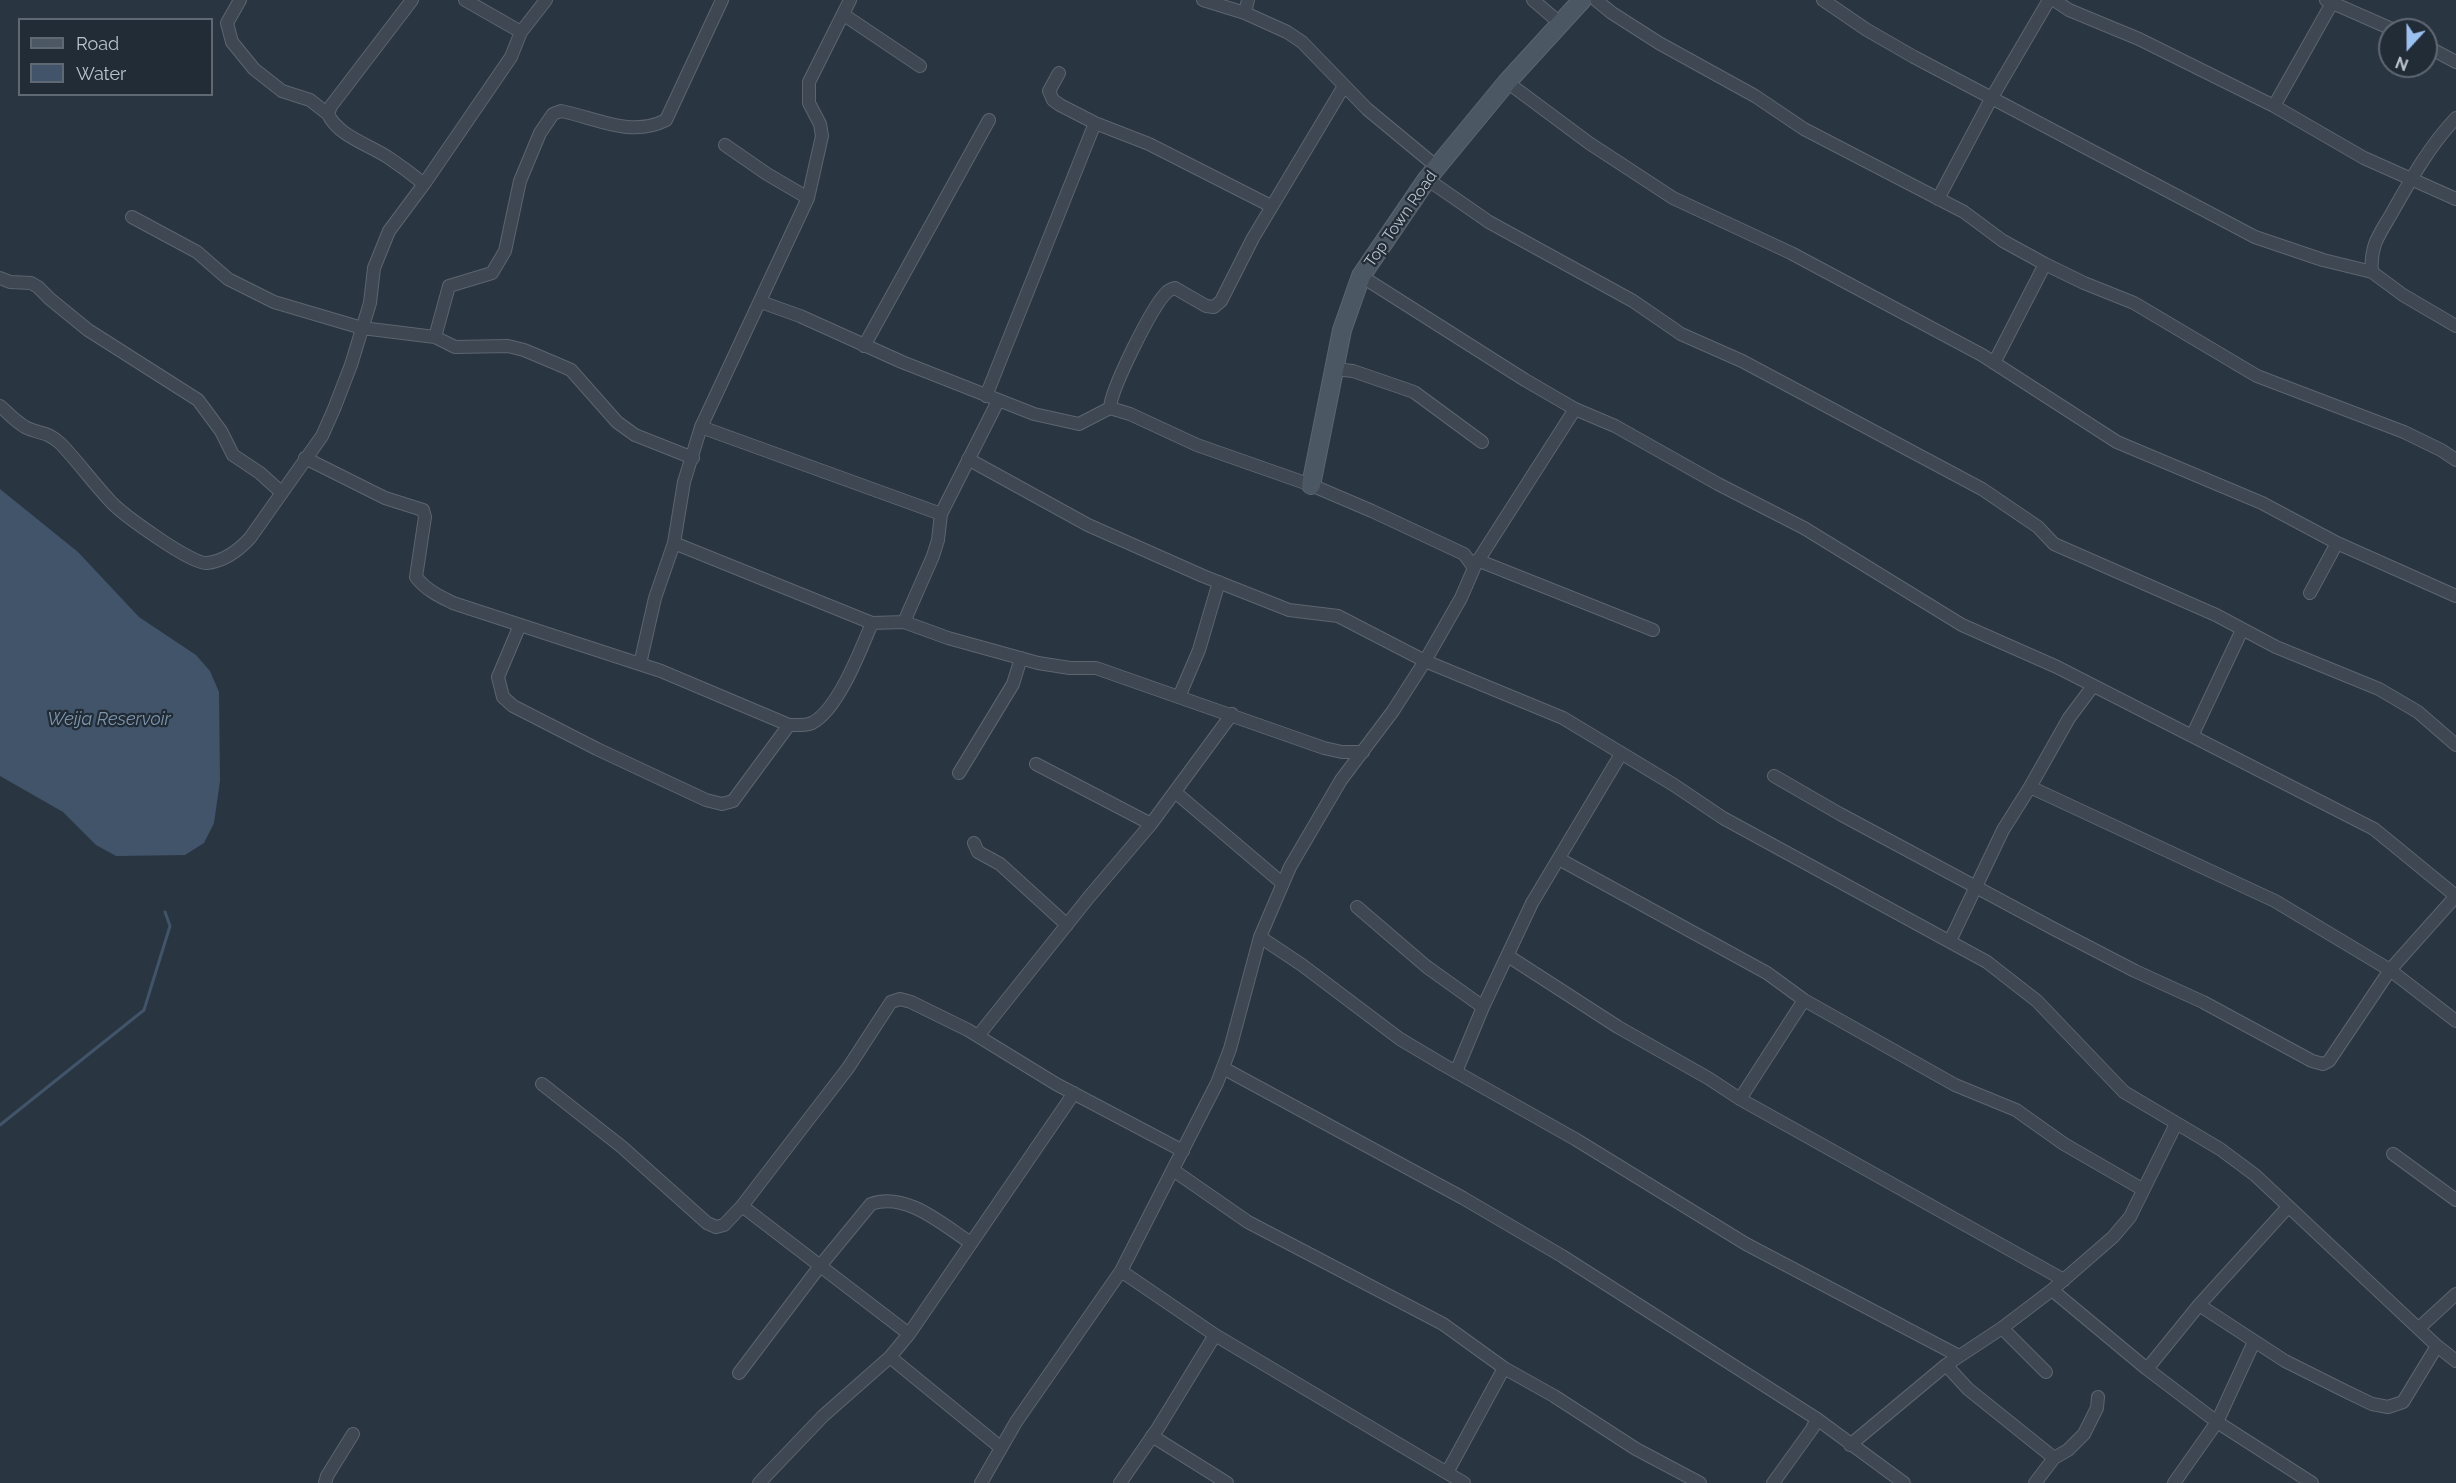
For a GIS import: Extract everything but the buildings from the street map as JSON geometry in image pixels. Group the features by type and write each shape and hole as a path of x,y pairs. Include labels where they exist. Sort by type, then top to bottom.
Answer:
{"street":[{"path":"240,0 227,23 232,42 254,69 282,91 310,100 328,114 332,122 348,135 389,158 424,184"},
{"path":"328,114 331,106 412,0"},
{"path":"465,0 521,32"},
{"path":"0,406 26,428 48,434 88,472 122,513 197,562 207,563 225,557 242,547 322,436 351,365 370,303 374,268 389,231 511,57 521,32 546,0"},
{"path":"435,337 449,286 492,273 505,251 520,181 540,133 553,114 561,111 625,128 645,129 666,120 722,0"},
{"path":"640,664 655,597 674,543 684,482 701,427 808,198 822,136 820,124 808,103 809,82 850,0"},
{"path":"1203,0 1245,13 1287,32 1302,42 1344,86 1400,138 1432,173 1489,222 1633,301 1681,334 1742,362 1982,489 2038,527 2054,544 2216,615 2276,648 2339,671 2404,702 2456,745"},
{"path":"1245,13 1248,0"},
{"path":"1533,0 1561,24"},
{"name":"Top Town Road","path":"1311,485 1342,330 1361,276 1432,173 1507,82 1582,0"},
{"path":"1596,0 1659,43 1755,96 1804,129 1964,212 2003,241 2045,264 2134,303 2257,376 2404,432 2456,460"},
{"path":"1822,0 1893,45 1969,84 1991,99 2255,237 2323,260 2372,272 2403,295 2456,326"},
{"path":"1938,199 1991,99 2051,0 2069,10 2139,39 2274,106 2364,158 2456,199"},
{"path":"2274,106 2329,2 2378,23"},
{"path":"844,15 920,66"},
{"path":"2438,52 2456,62"},
{"path":"1059,73 1049,91 1060,105 1095,123 1149,144 1271,206"},
{"path":"1507,82 1573,131 1673,198 1791,253 1994,363 2117,442 2262,503 2337,543 2456,596"},
{"path":"1110,408 1110,399 1116,385 1157,305 1167,292 1175,288 1206,306 1214,307 1225,294 1271,206 1344,86"},
{"path":"2372,272 2371,260 2376,242 2410,180 2445,129 2456,118"},
{"path":"864,346 989,120"},
{"path":"986,396 1095,123"},
{"path":"725,145 767,174 808,198"},
{"path":"132,217 197,252 228,279 274,302 362,328 435,337 455,347 508,346 524,350 571,370 617,422 635,435 693,458"},
{"path":"1994,363 2045,264"},
{"path":"1361,276 1493,361 1575,409 1615,426 1718,484 1804,528 1962,625 2035,656 2374,829 2456,896 2390,970 2329,1061 2324,1064 2203,1002 2135,971 1840,814 1774,776"},
{"path":"0,278 38,287 88,330 198,400 221,431 233,455 260,473 282,493"},
{"path":"761,302 800,316 864,346 998,401 1042,417 1079,424 1110,408 1130,414 1197,445 1311,485 1440,542 1464,554 1476,564 1653,630"},
{"path":"1334,369 1353,371 1414,392 1482,442"},
{"path":"904,622 933,556 938,540 941,514 998,401"},
{"path":"981,1483 999,1448 1121,1271 1183,1151 1223,1068 1260,937 1282,883 1341,780 1393,711 1425,661 1461,598 1476,564 1575,409"},
{"path":"701,427 941,514"},
{"path":"305,458 385,498 423,510 424,527 416,577 423,585 453,603 640,664 689,682 789,725 811,724 837,699 872,623"},
{"path":"968,459 1088,525 1289,610 1338,616 1425,661 1563,718 1766,843 1988,962 2016,983 2075,1038 2114,1083 2176,1124 2220,1149 2255,1175 2437,1346 2456,1361"},
{"path":"674,543 872,623 904,622 948,638 1021,658 1070,668 1096,668 1324,748 1342,752 1363,752"},
{"path":"2310,593 2337,543"},
{"path":"1179,697 1199,650 1219,582"},
{"path":"520,624 498,677 503,697 513,706 597,749 706,800 722,804 733,801 789,725"},
{"path":"2192,736 2242,630"},
{"path":"959,773 1013,684 1021,658"},
{"path":"1950,941 2003,830 2030,788 2069,718 2093,686"},
{"path":"978,1036 1151,824 1232,714"},
{"path":"1456,1072 1482,1007 1532,903 1621,754"},
{"path":"1036,764 1151,824"},
{"path":"2030,788 2275,901 2390,970 2456,1021"},
{"path":"1174,792 1282,883"},
{"path":"974,843 978,852 1000,864 1067,925"},
{"path":"1559,859 1767,973 1803,1000 1955,1085 2016,1110 2064,1144 2142,1189"},
{"path":"1357,907 1427,967 1482,1007"},
{"path":"1260,937 1302,965 1400,1039 1575,1139 1746,1244 1959,1356"},
{"path":"1508,956 1618,1027 1708,1078 1740,1099 2064,1280"},
{"path":"542,1084 622,1147 707,1223 716,1227 723,1224 742,1206 848,1068 891,1002 900,999 911,1002 978,1036 1074,1093 1183,1151"},
{"path":"1740,1099 1803,1000"},
{"path":"1223,1068 1463,1198 1562,1256 1817,1419 1904,1483"},
{"path":"759,1483 824,1416 890,1357 909,1334 1074,1093"},
{"path":"1850,1445 1946,1365 2002,1328 2052,1290 2113,1238 2130,1217 2176,1124"},
{"path":"2393,1154 2456,1200"},
{"path":"1173,1170 1248,1222 1443,1324 1504,1368 1554,1396 1636,1449 1700,1483"},
{"path":"739,1373 820,1266 872,1204 883,1200 898,1201 928,1216 971,1243"},
{"path":"742,1206 909,1334"},
{"path":"2147,1368 2199,1305 2288,1207"},
{"path":"1121,1271 1215,1335 1448,1471 1464,1483"},
{"path":"2052,1290 2217,1422 2312,1483"},
{"path":"2419,1328 2456,1294"},
{"path":"2199,1305 2292,1365 2372,1404 2388,1407 2403,1402 2437,1346"},
{"path":"2002,1328 2046,1372"},
{"path":"1120,1483 1215,1335"},
{"path":"2174,1483 2217,1422 2254,1342"},
{"path":"890,1357 999,1448"},
{"path":"1946,1365 1968,1389 2054,1458"},
{"path":"1448,1471 1504,1368"},
{"path":"2036,1483 2054,1458 2068,1450 2084,1434 2097,1408 2098,1397"},
{"path":"1773,1483 1817,1419"},
{"path":"325,1483 353,1434"},
{"path":"1152,1436 1227,1483"}],"water":[{"name":"Weija Reservoir","path":"0,489 78,552 139,617 196,655 210,671 219,692 220,781 214,823 204,843 185,855 116,856 96,845 63,812 0,776"}],"waterway":[{"path":"0,1125 144,1010 170,926 165,912"}]}
